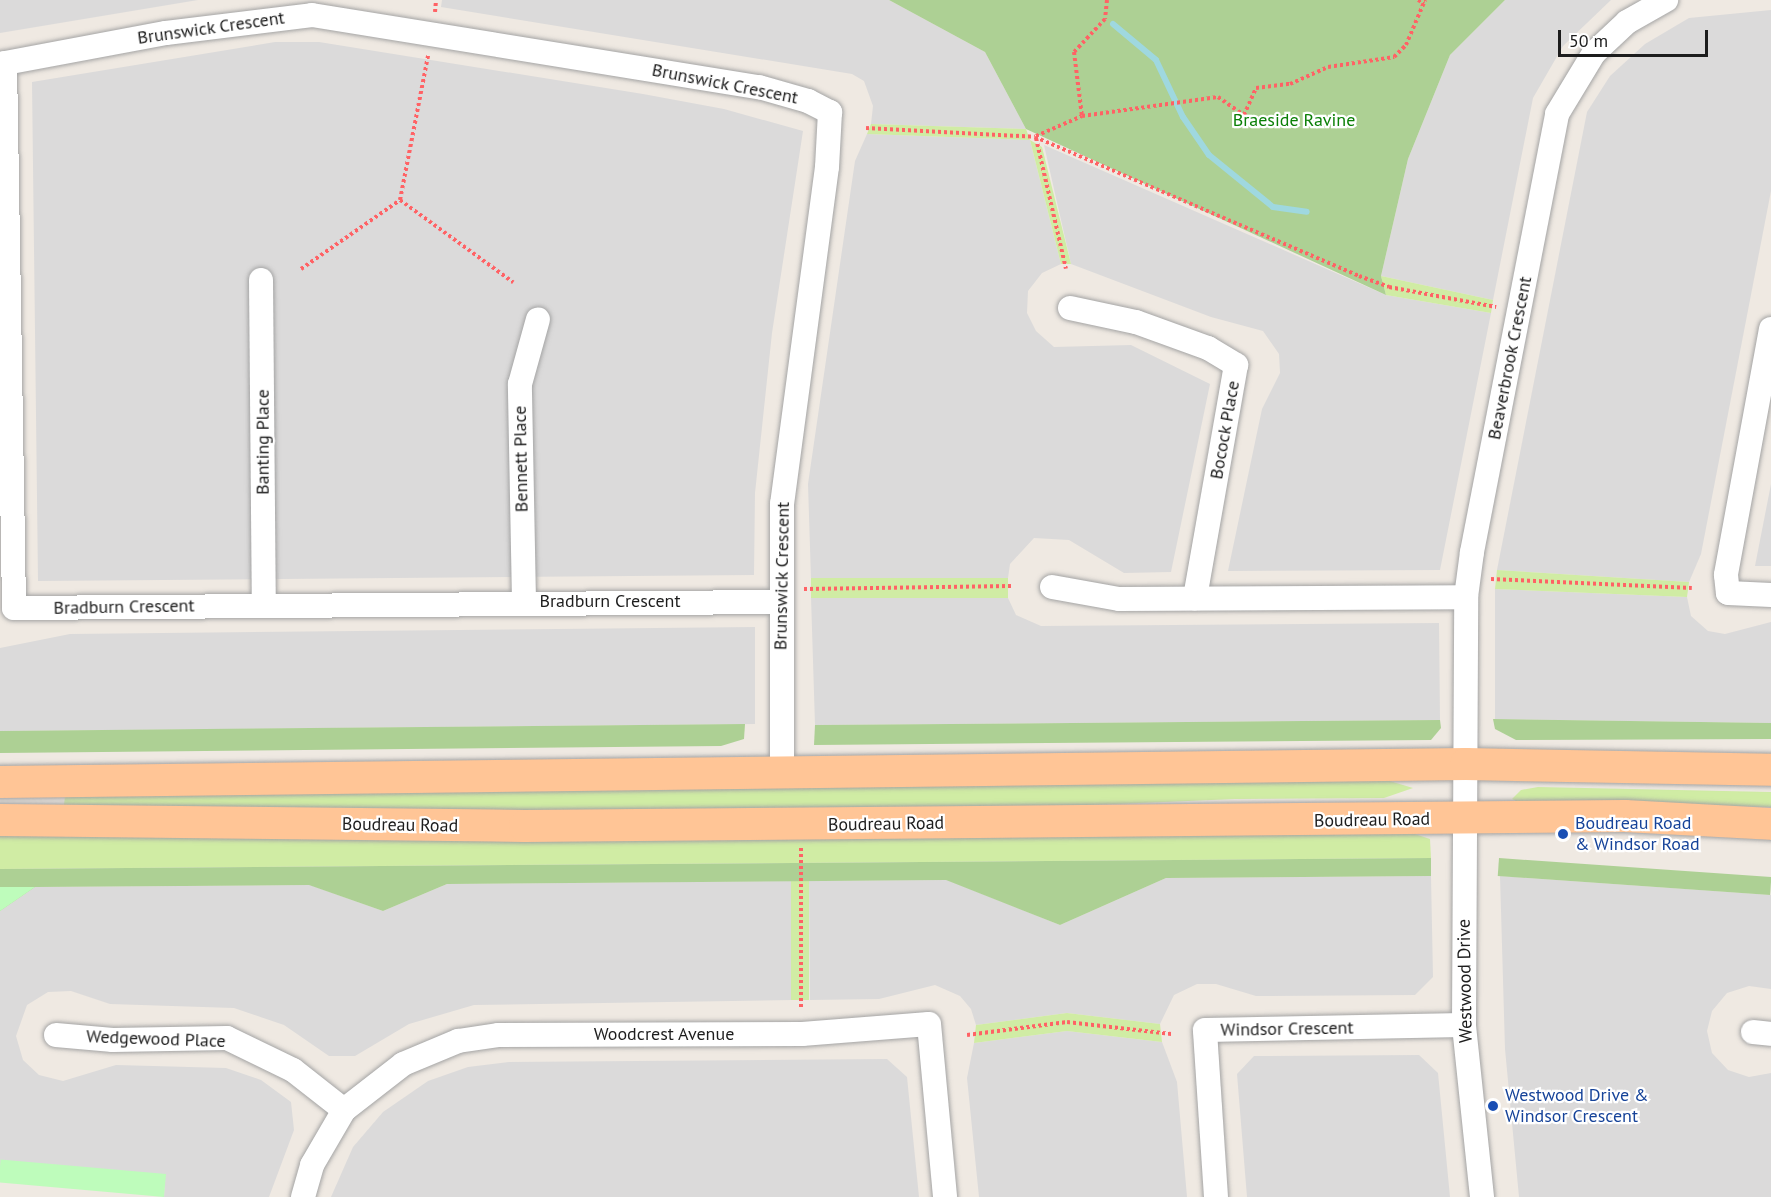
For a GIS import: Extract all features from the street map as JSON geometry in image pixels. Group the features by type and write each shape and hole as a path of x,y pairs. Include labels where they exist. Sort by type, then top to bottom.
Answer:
{"main road":[{"path":"0,782 1466,764 1771,770"},
{"name":"Boudreau Road","path":"0,819 549,826 1625,816 1771,824"}],"street":[{"name":"Beaverbrook Crescent","path":"1466,764 1466,597 1550,136 1557,114 1594,53 1628,22 1666,0"},
{"name":"Brunswick Crescent","path":"3,64 166,33 312,15 759,87 808,101 830,112 827,166 782,504 780,602 782,772"},
{"name":"Bradburn Crescent","path":"3,64 14,608 264,603 780,602"},
{"name":"Banting Place","path":"261,280 264,603"},
{"name":"Bocock Place","path":"1070,308 1136,322 1208,348 1236,365 1231,409 1195,598"},
{"name":"Bennett Place","path":"524,601 520,384 538,319"},
{"path":"1771,329 1726,575 1728,593 1771,595"},
{"path":"1052,587 1119,599 1466,597"},
{"name":"Westwood Drive","path":"1466,764 1464,1025 1482,1197"},
{"name":"Woodcrest Avenue","path":"303,1197 312,1165 344,1110 403,1064 426,1052 498,1035 802,1034 928,1024 945,1197"},
{"name":"Windsor Crescent","path":"1216,1197 1204,1030 1464,1025"},
{"name":"Wedgewood Place","path":"56,1035 113,1040 227,1038 293,1070 344,1110"}],"path":[{"path":"435,12 436,0"},
{"path":"1082,116 1074,52 1104,18 1107,0"},
{"path":"1035,137 1082,116 1218,97 1244,115 1256,88 1290,84 1328,67 1394,57 1406,45 1424,2 1418,0"},
{"path":"301,269 400,200 428,56"},
{"path":"866,128 1035,137 1359,276 1389,287 1496,307"},
{"path":"1035,137 1066,268"},
{"path":"400,200 513,282"},
{"path":"1491,579 1692,588"},
{"path":"804,589 1011,586"},
{"path":"801,851 801,1010"},
{"path":"967,1035 1067,1022 1171,1034"}],"shaded area":[{"path":"0,0 198,0 0,33"},
{"path":"442,0 889,0 985,52 1026,129 871,124 873,106 864,81 852,74 441,7"},
{"path":"1505,0 1611,0 1563,46 1533,98 1493,300 1381,276 1408,159 1450,55"},
{"path":"1771,10 1771,191 1701,554 1689,582 1497,570 1587,112 1610,76 1645,44 1689,18"},
{"path":"275,42 319,42 643,94 724,109 803,131 772,333 755,493 754,575 38,581 32,82"},
{"path":"867,134 1030,140 1061,264 1042,273 1028,291 1027,313 1036,331 1054,347 1131,345 1210,384 1171,572 1124,573 1069,540 1034,538 1010,564 1008,578 811,579 808,484 855,161"},
{"path":"1044,145 1386,295 1491,313 1440,570 1228,571 1262,409 1280,373 1279,354 1263,331 1211,317 1071,264"},
{"path":"1771,484 1771,566 1755,566"},
{"path":"1495,589 1687,597 1691,616 1708,631 1725,634 1771,622 1771,723 1495,719"},
{"path":"811,597 1008,598 1016,615 1041,626 1439,623 1440,720 815,725"},
{"path":"755,627 755,724 0,731 0,648 70,634"},
{"path":"1431,876 1433,977 1415,995 1256,996 1216,984 1197,984 1174,995 1160,1024 1067,1013 976,1025 971,1009 960,996 935,985 879,999 810,1000 809,881 947,880 1060,925 1166,878"},
{"path":"1500,876 1771,895 1771,989 1749,986 1727,993 1712,1011 1707,1031 1712,1053 1728,1070 1749,1077 1771,1073 1771,1197 1519,1197 1505,1049"},
{"path":"791,881 792,1000 474,1005 409,1024 355,1056 329,1056 284,1025 234,1008 110,1004 71,991 48,992 27,1005 16,1036 23,1060 39,1075 63,1081 116,1065 226,1068 261,1080 291,1102 294,1130 269,1197 164,1197 165,1174 0,1175 0,911 35,887 310,885 383,911 447,884"},
{"path":"1067,1031 1162,1042 1177,1082 1187,1197 979,1197 967,1078 974,1043"},
{"path":"1419,1055 1438,1073 1450,1197 1247,1197 1237,1074 1254,1056"},
{"path":"887,1059 907,1077 919,1197 331,1197 353,1147 383,1112 428,1081 468,1067 509,1062"}],"green space":[{"name":"Braeside Ravine","path":"889,0 1505,0 1450,55 1408,159 1381,276 1386,295 1026,129 985,52"},
{"path":"871,124 1026,129 1030,140 867,134"},
{"path":"1030,140 1042,147 1071,264 1061,264"},
{"path":"1381,276 1493,300 1491,313 1386,295"},
{"path":"1497,570 1689,582 1687,597 1495,589"},
{"path":"811,578 1008,578 1008,598 811,598"},
{"path":"1493,719 1771,723 1771,739 1516,740 1495,729"},
{"path":"1440,720 1441,728 1431,740 814,745 815,725"},
{"path":"745,724 744,739 721,746 0,753 0,731"},
{"path":"1383,779 1413,788 1384,798 1235,799 978,810 282,812 64,805 65,796"},
{"path":"1538,787 1771,792 1771,807 1518,802 1512,799 1521,790"},
{"path":"0,828 1412,833 1430,839 1431,858 0,869"},
{"path":"1431,858 1431,876 1166,878 1060,925 946,880 447,884 383,911 309,885 35,887 0,911 0,869"},
{"path":"1499,858 1771,877 1770,895 1498,876"},
{"path":"791,881 809,881 809,1000 791,1000"},
{"path":"0,887 35,887 0,911"},
{"path":"1067,1013 1160,1024 1162,1042 1067,1031 974,1043 976,1025"},
{"path":"1,1160 166,1174 164,1197 0,1183"}],"waterway":[{"path":"1113,24 1156,60 1183,117 1209,155 1273,207 1307,212"}],"place":[{"name":"Boudreau Road & Windsor Road","path":"1563,834"},
{"name":"Westwood Drive & Windsor Crescent","path":"1493,1106"}]}
